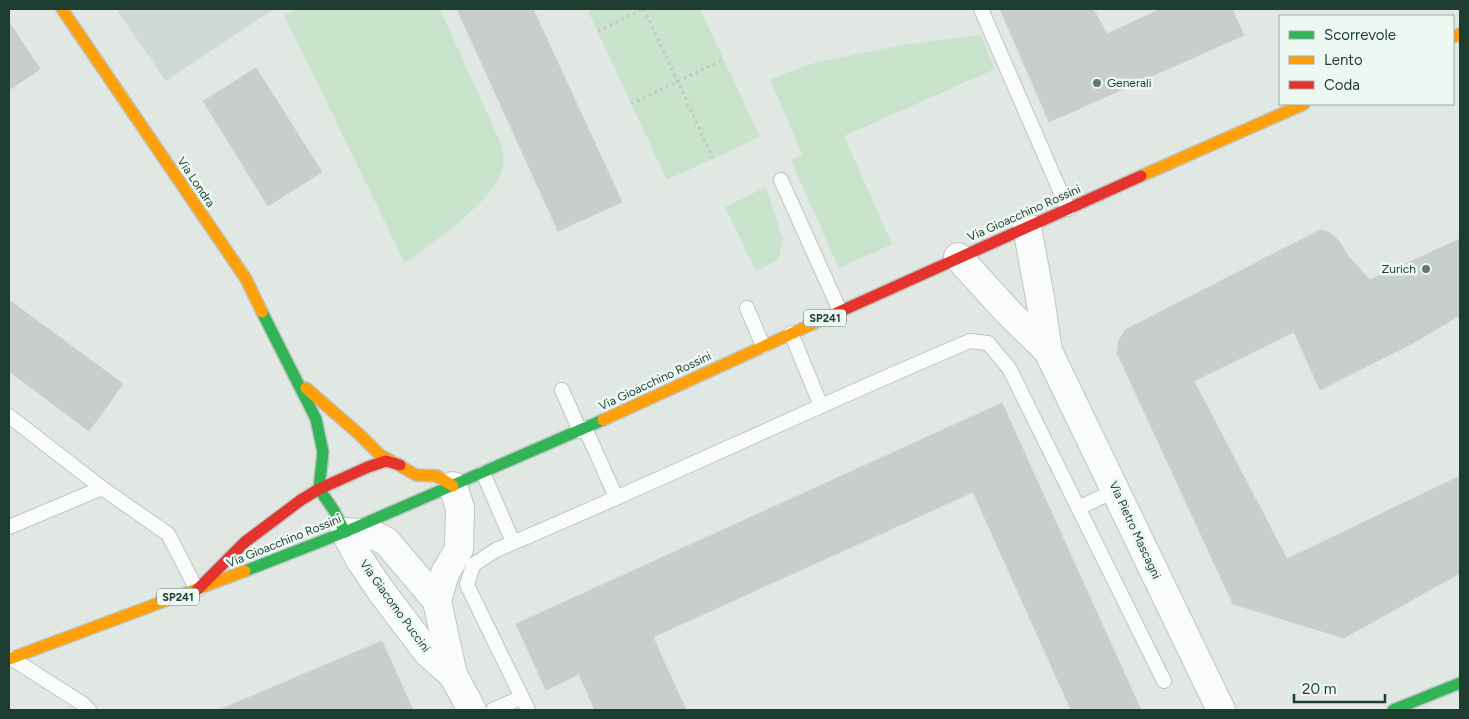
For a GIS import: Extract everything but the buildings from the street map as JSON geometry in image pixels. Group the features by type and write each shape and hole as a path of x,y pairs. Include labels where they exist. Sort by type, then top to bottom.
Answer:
{"main road":[{"name":"Via Londra","path":"62,9 246,279 316,419 323,452 319,489"},
{"name":"Via Gioacchino Rossini","path":"10,659 197,590 345,532 453,486 582,430 958,257 1302,105"},
{"name":"Via Londra","path":"295,378 379,454 416,475 437,476 453,486"},
{"path":"197,590 245,542 301,500 319,489 368,467 386,461 400,465"},
{"path":"319,489 333,509 345,532"},
{"path":"1393,710 1460,683"}],"street":[{"name":"Via Pietro Mascagni","path":"1027,227 1048,351 1221,710"},
{"name":"Via Pietro Mascagni","path":"958,257 1009,313 1048,351"},
{"path":"436,601 445,573 459,549 460,508 453,486"},
{"name":"Via Giacomo Puccini","path":"345,532 371,534 386,541 436,601 453,675 472,710"},
{"name":"Via Giacomo Puccini","path":"345,532 360,560 381,591 428,653 453,675"}],"lane":[{"path":"981,9 1068,209"},
{"path":"781,180 840,311"},
{"path":"747,308 764,346"},
{"path":"791,333 821,406"},
{"path":"528,710 466,585 473,565 496,550 513,542 970,341 988,343 1009,368 1164,681"},
{"path":"562,390 616,497"},
{"path":"9,416 102,488 168,534 197,590"},
{"path":"482,473 513,542"},
{"path":"9,527 102,488"},
{"path":"1078,508 1116,490"},
{"path":"10,659 83,704 89,710"},
{"path":"493,710 522,697"}],"path":[{"path":"598,31 644,9 713,158"},
{"path":"631,104 724,59"}],"shaded area":[{"path":"116,9 274,9 166,81"}],"green space":[{"path":"300,9 440,9 502,146 503,163 501,173 495,185 473,210 405,263 284,15"},
{"path":"587,9 700,9 760,137 667,180"},
{"path":"981,35 995,69 844,136 892,244 839,268 791,160 802,154 770,79 814,63 902,45"},
{"path":"766,187 783,240 778,260 756,271 725,207"}],"traffic: fast":[{"path":"262,312 316,419 323,452 319,489 333,509 345,532"},
{"path":"245,571 345,532 603,420"},
{"path":"1393,710 1460,683"}],"traffic: slow":[{"path":"62,9 246,279 262,312"},
{"path":"1454,37 1460,34"},
{"path":"1141,176 1302,105"},
{"path":"603,420 830,316"},
{"path":"306,388 379,454 416,475 437,476 453,486"},
{"path":"9,659 245,571"}],"traffic: jam":[{"path":"830,316 1141,176"},
{"path":"197,590 245,542 301,500 319,489 368,467 386,461 400,465"}],"place":[{"name":"Generali","path":"1097,83"},
{"name":"Zurich","path":"1426,269"}]}
